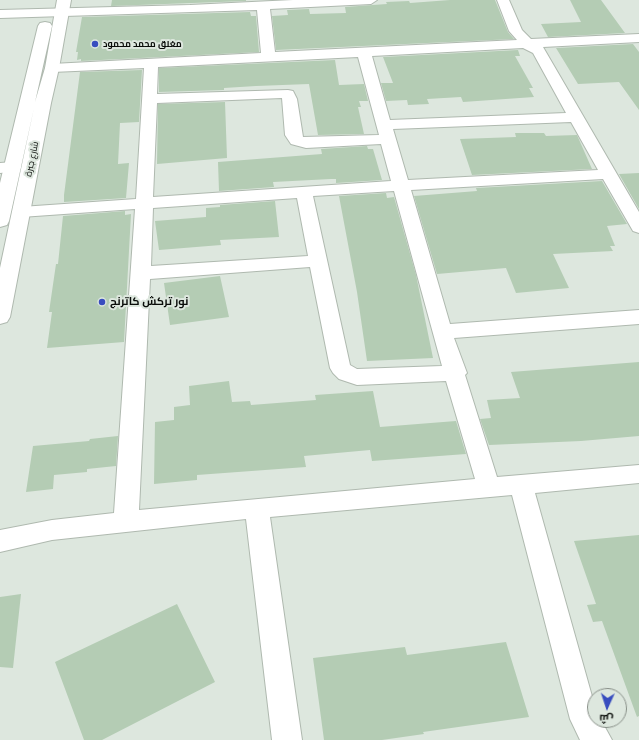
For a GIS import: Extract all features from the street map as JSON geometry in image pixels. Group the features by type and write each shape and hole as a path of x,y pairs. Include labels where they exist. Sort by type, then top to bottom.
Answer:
{"street":[{"path":"0,14 56,6 263,5 371,0"},
{"path":"503,0 516,31 528,44 538,50 637,221"},
{"path":"263,5 269,58"},
{"name":"شارع جبرة","path":"0,317 52,68 56,6"},
{"name":"شارع جبرة","path":"0,221 6,167 56,6"},
{"path":"52,68 639,38"},
{"path":"364,53 442,332 456,373 489,488"},
{"path":"126,522 141,273 151,63"},
{"path":"149,99 288,94 290,98 293,135 297,141 306,143 386,132 576,117"},
{"path":"21,212 402,185 609,174"},
{"path":"304,192 340,368 346,374 357,377 456,373"},
{"path":"141,273 318,261"},
{"path":"442,332 639,317"},
{"path":"0,541 52,530 257,508 521,486 639,474"},
{"path":"521,486 584,719 596,740"},
{"path":"257,508 287,740"}],"building":[{"path":"112,0 246,0 246,1 111,6"},
{"path":"450,0 495,0 508,32 514,39 276,50 272,16 288,15 287,10 309,9 310,14 346,13 345,7 387,4 386,2 409,1 410,3"},
{"path":"570,0 601,0 625,33 548,37 541,24 581,22"},
{"path":"250,12 251,16 256,16 259,52 77,60 78,52 76,52 82,17"},
{"path":"633,44 639,52 639,110 619,82 578,84 556,48"},
{"path":"518,50 520,56 515,56 533,88 529,88 534,97 463,102 461,97 427,99 429,104 408,105 407,100 386,101 381,83 393,83 383,57"},
{"path":"335,60 339,85 364,84 368,101 359,101 361,107 358,107 364,134 318,135 309,84 224,88 224,90 159,92 159,68"},
{"path":"142,70 139,122 120,123 118,164 129,163 126,198 64,202 80,72"},
{"path":"225,102 227,158 157,164 158,104"},
{"path":"515,133 544,133 546,136 577,135 592,169 472,175 460,139 516,137"},
{"path":"367,146 368,149 373,149 382,180 336,183 336,179 273,182 274,187 219,191 218,162 322,154 321,149"},
{"path":"639,173 639,209 619,174"},
{"path":"602,181 627,224 607,226 615,246 610,246 613,251 553,254 569,288 516,293 506,268 437,274 414,196 477,191 476,188"},
{"path":"386,193 387,198 394,197 416,275 433,358 367,361 357,292 339,196"},
{"path":"275,201 279,237 220,240 221,245 159,250 155,221 206,217 206,208 220,207 220,205"},
{"path":"125,211 125,215 131,214 124,342 47,348 52,312 49,312 56,264 58,264 63,216"},
{"path":"220,276 229,317 170,325 164,283"},
{"path":"639,362 639,436 581,441 489,445 480,419 491,418 487,400 520,398 511,372"},
{"path":"229,381 232,402 250,401 251,405 316,400 315,395 373,391 380,427 456,421 466,454 372,461 370,450 304,456 306,467 197,475 197,480 154,484 155,422 174,420 174,407 190,405 189,386"},
{"path":"118,436 116,466 87,469 87,472 54,475 53,489 26,492 33,446 89,441 90,439"},
{"path":"639,535 639,716 637,717 602,621 593,622 587,605 596,604 574,541"},
{"path":"21,594 13,668 0,667 0,597"},
{"path":"177,604 215,682 102,740 84,740 55,662"},
{"path":"506,642 529,717 423,732 424,734 382,740 324,740 313,658 405,647 407,655"}],"place":[{"name":"مغلق محمد محمود","path":"95,44"},
{"name":"نور تركش كاترنج","path":"102,302"}]}
